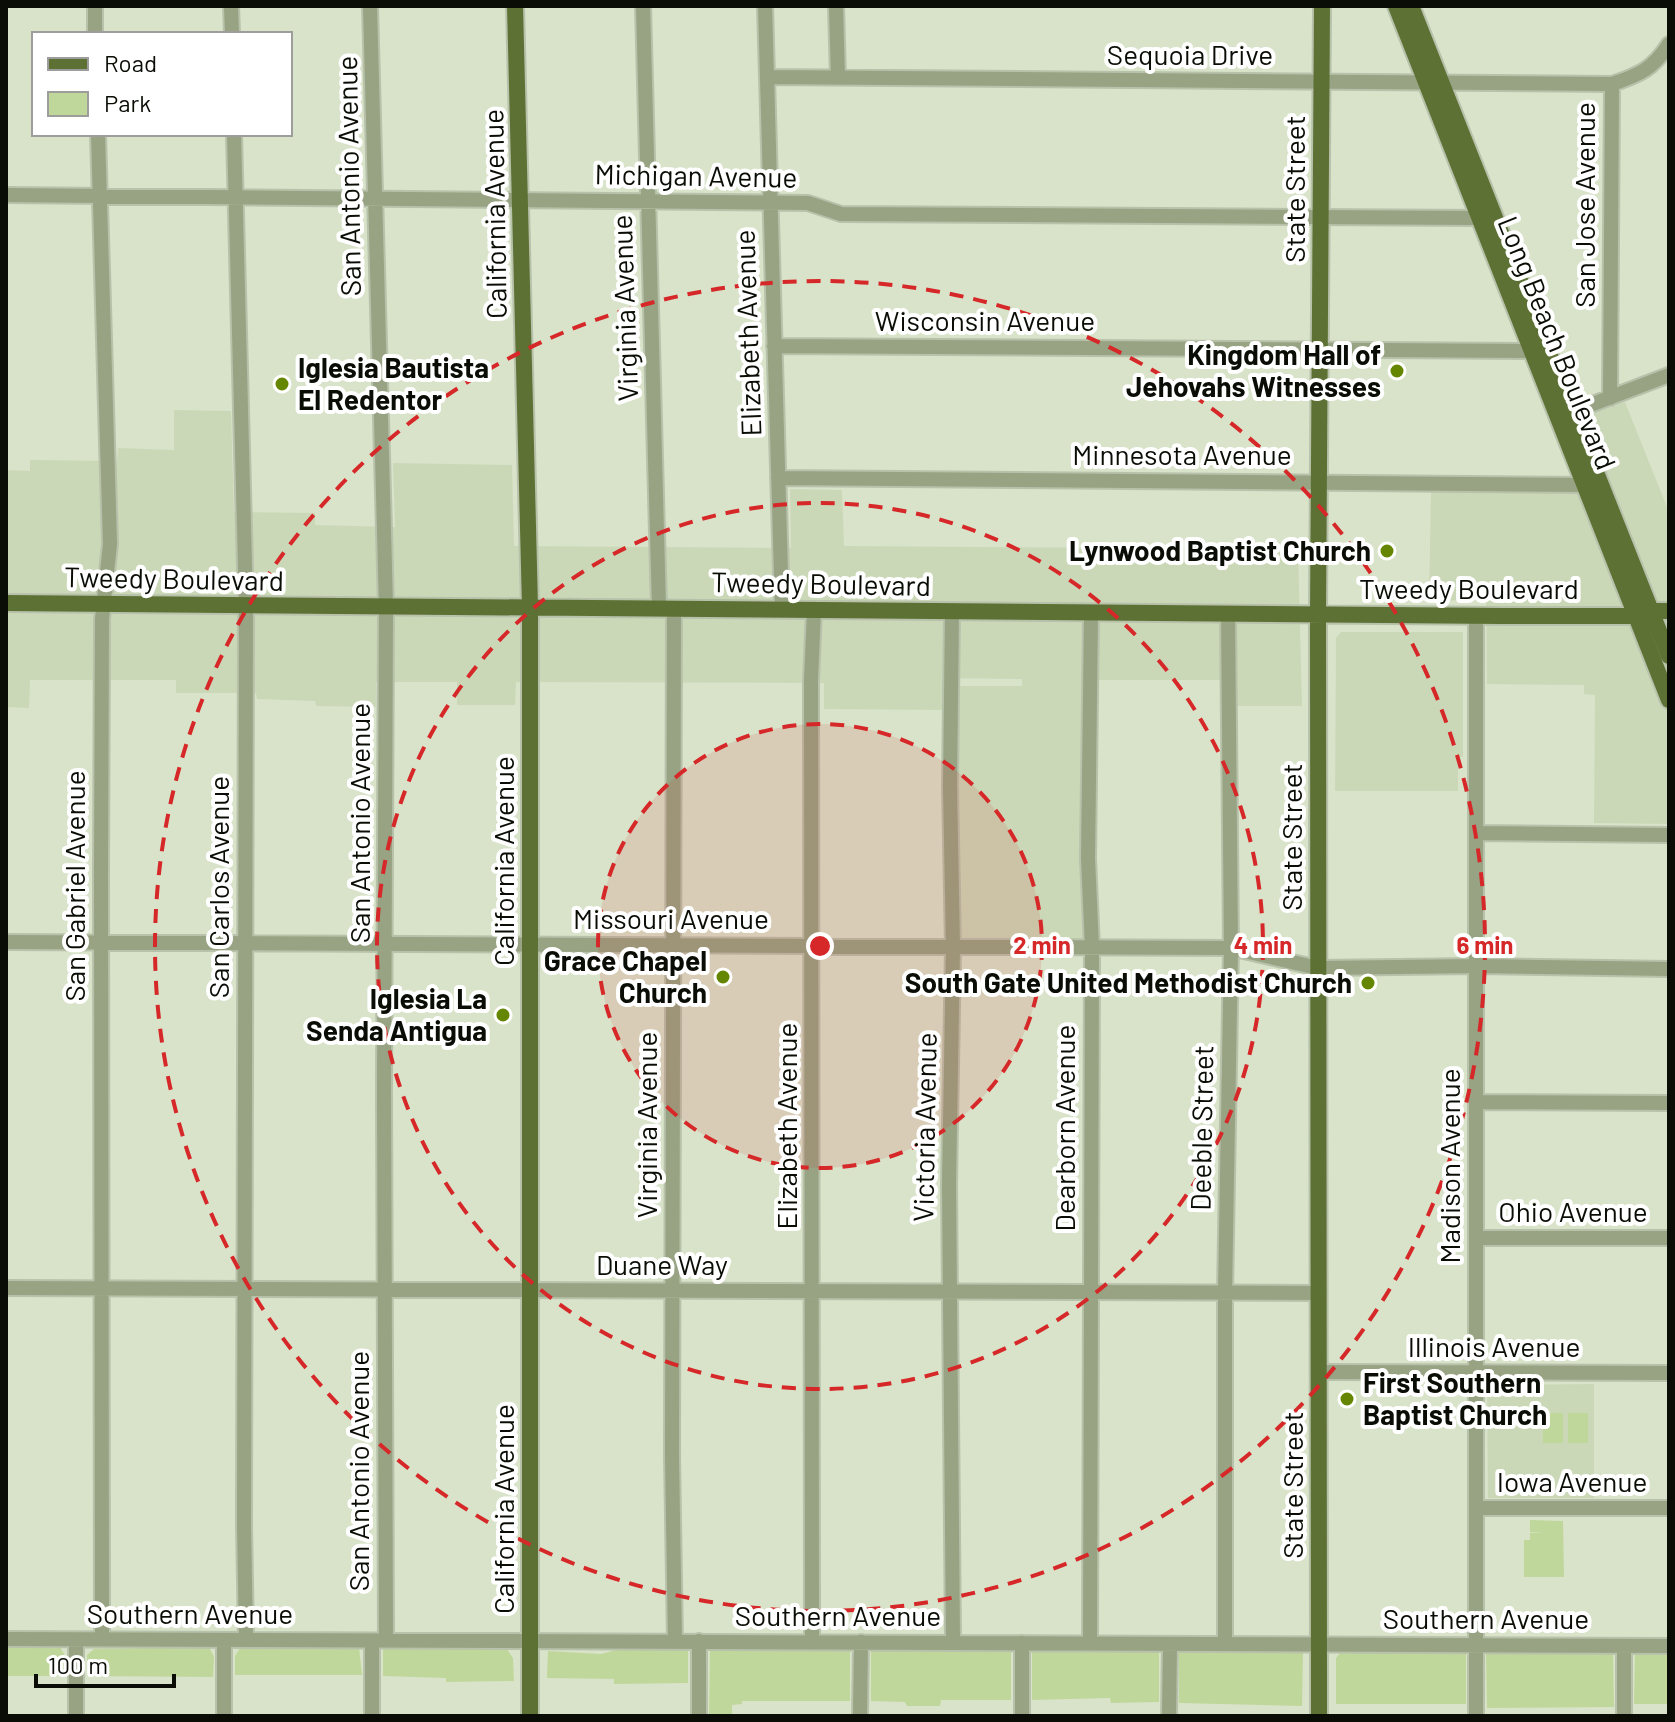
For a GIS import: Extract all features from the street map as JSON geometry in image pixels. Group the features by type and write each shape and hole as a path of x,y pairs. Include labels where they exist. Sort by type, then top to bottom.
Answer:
{"main road":[{"name":"California Avenue","path":"515,6 530,607 530,1716"},
{"name":"State Street","path":"1319,1716 1318,615 1322,6"},
{"name":"Long Beach Boulevard","path":"1396,6 1467,141 1669,656"},
{"name":"Long Beach Boulevard","path":"1411,6 1479,218 1586,485 1653,619 1669,700"},
{"path":"1532,351 1541,355 1555,387 1564,391"},
{"name":"Tweedy Boulevard","path":"6,603 1653,619 1669,611"}],"street":[{"path":"95,6 95,32"},
{"path":"231,6 232,32"},
{"name":"San Antonio Avenue","path":"370,6 386,606 384,1290 379,1641 372,1716"},
{"name":"Virginia Avenue","path":"643,6 648,201 667,608 673,945 675,1641"},
{"name":"Elizabeth Avenue","path":"765,6 782,610"},
{"path":"836,6 838,78"},
{"name":"San Jose Avenue","path":"1610,398 1612,84 1643,73 1669,44"},
{"name":"Sequoia Drive","path":"767,77 1612,84"},
{"name":"San Gabriel Avenue","path":"98,136 109,516 102,633 100,942 102,1639"},
{"name":"San Carlos Avenue","path":"234,136 246,606 246,1640"},
{"name":"Michigan Avenue","path":"6,195 771,202 808,203 841,214 1479,218"},
{"name":"Wisconsin Avenue","path":"774,346 1532,351"},
{"path":"1572,412 1669,375"},
{"name":"Minnesota Avenue","path":"778,478 1586,485"},
{"name":"Elizabeth Avenue","path":"812,1642 811,680 814,611"},
{"name":"Victoria Avenue","path":"952,611 950,1292 953,1642"},
{"name":"Dearborn Avenue","path":"1090,1643 1092,947 1088,859 1091,613"},
{"name":"Deeble Street","path":"1225,1644 1225,1293 1231,948 1228,613"},
{"name":"Madison Avenue","path":"1476,615 1476,1716"},
{"path":"1476,833 1669,835"},
{"name":"Missouri Avenue","path":"6,942 1231,948 1318,968 1476,966 1669,969"},
{"path":"1476,1102 1669,1103"},
{"name":"Ohio Avenue","path":"1476,1238 1669,1238"},
{"name":"Duane Way","path":"6,1288 1318,1293"},
{"name":"Illinois Avenue","path":"1319,1372 1669,1373"},
{"name":"Iowa Avenue","path":"1476,1508 1669,1508"},
{"name":"Southern Avenue","path":"6,1639 1669,1646"},
{"path":"76,1640 76,1716"},
{"path":"224,1640 224,1716"},
{"path":"699,1641 699,1716"},
{"path":"860,1716 861,1642"},
{"path":"1022,1643 1022,1716"},
{"path":"1169,1716 1170,1644"},
{"path":"1624,1646 1624,1716"}],"shaded area":[{"path":"1625,402 1669,512 1669,824 1594,823 1595,695 1584,694 1584,685 1487,684 1486,601 1429,600 1431,489 1610,491 1580,418"},
{"path":"174,410 231,411 234,512 315,513 315,525 395,527 393,463 512,465 514,546 791,548 790,489 842,490 844,546 1298,549 1302,706 1235,706 1234,680 1084,680 1086,940 958,940 959,686 1022,686 1022,679 943,678 942,710 824,709 824,683 516,682 515,705 457,705 457,682 376,682 376,707 316,706 315,701 257,699 256,693 176,693 176,680 30,680 29,708 6,707 6,470 30,471 30,460 117,461 118,448 174,450"},
{"path":"1341,632 1463,632 1463,757 1458,757 1458,791 1335,791 1336,638"},
{"path":"1594,1384 1594,1498 1488,1498 1487,1385"}],"green space":[{"path":"1543,1413 1563,1413 1563,1443 1543,1443"},
{"path":"1568,1413 1588,1413 1588,1443 1568,1443"},
{"path":"1530,1520 1563,1521 1564,1577 1524,1577 1524,1540 1530,1540 1530,1533 1543,1533 1530,1532"},
{"path":"6,1646 60,1647 66,1657 66,1676 6,1676"},
{"path":"209,1647 214,1657 213,1677 87,1676 87,1655 94,1649"},
{"path":"359,1647 362,1675 235,1675 235,1656 240,1648"},
{"path":"383,1648 507,1649 513,1658 514,1681 446,1682 446,1678 383,1676"},
{"path":"616,1650 688,1650 688,1683 614,1684 614,1679 547,1678 548,1651 601,1654"},
{"path":"710,1650 850,1650 850,1701 742,1701 742,1704 732,1705 732,1716 709,1716"},
{"path":"871,1651 1011,1651 1011,1700 941,1700 940,1706 871,1701"},
{"path":"1032,1651 1159,1652 1159,1702 1111,1703 1110,1698 1032,1700"},
{"path":"1179,1652 1303,1653 1302,1706 1179,1703"},
{"path":"1340,1653 1466,1653 1466,1704 1336,1704 1336,1658"},
{"path":"1486,1654 1613,1654 1614,1707 1487,1708"},
{"path":"1635,1654 1669,1655 1669,1704 1634,1704"}],"place":[{"name":"Kingdom Hall of Jehovahs Witnesses","path":"1397,371"},
{"name":"Iglesia Bautista El Redentor","path":"282,384"},
{"name":"Lynwood Baptist Church","path":"1387,551"},
{"name":"Grace Chapel Church","path":"723,977"},
{"name":"South Gate United Methodist Church","path":"1368,983"},
{"name":"Iglesia La Senda Antigua","path":"503,1015"},
{"name":"First Southern Baptist Church","path":"1347,1399"}]}
